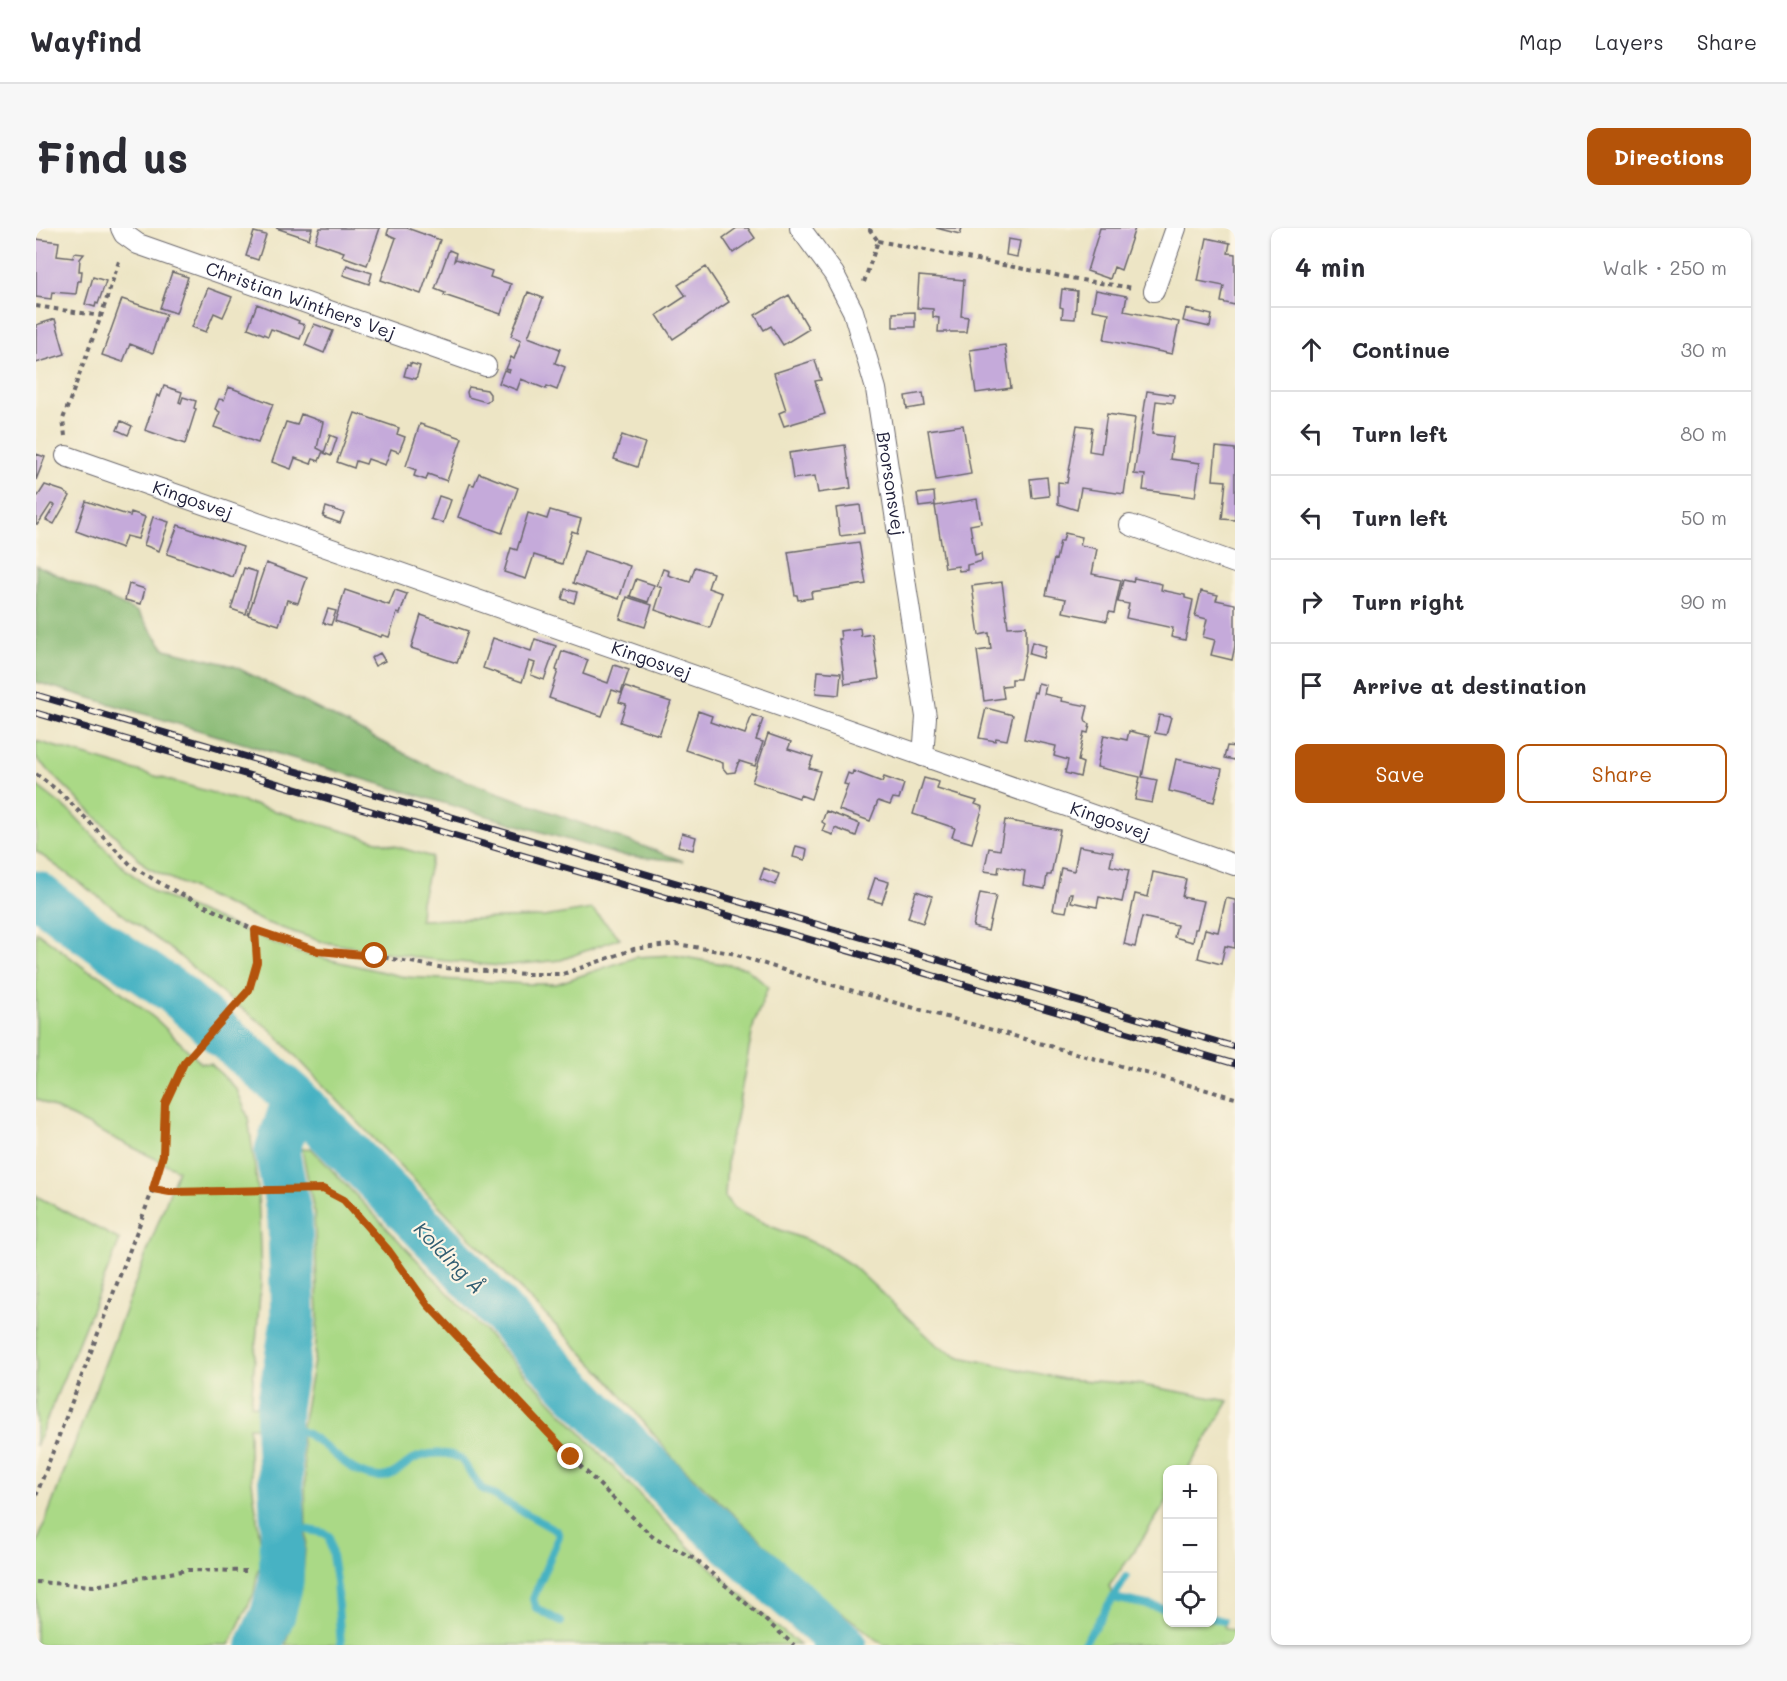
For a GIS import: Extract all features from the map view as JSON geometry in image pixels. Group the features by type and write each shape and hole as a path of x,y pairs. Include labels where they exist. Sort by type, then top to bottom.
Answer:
{"street":[{"name":"Christian Winthers Vej","path":"121,228 124,234 138,244 486,366"},
{"name":"Brorsonsvej","path":"800,228 834,274 853,311 877,401 926,717 922,756"},
{"path":"1154,291 1176,228"},
{"name":"Kingosvej","path":"66,456 1235,866"},
{"path":"1130,525 1235,563"}],"path":[{"path":"871,228 870,231 878,241 1087,281 1154,291"},
{"path":"853,311 878,241"},
{"path":"66,456 63,419 102,316 121,254"},
{"path":"36,306 102,316"},
{"path":"36,774 61,793 133,867 165,886 255,930 318,951 375,956 445,968 526,974 563,974 634,949 677,944 731,953 811,978 1235,1098"},
{"path":"36,1496 153,1189 163,1155 165,1104 184,1063 249,990 257,962 255,930"},
{"path":"153,1189 170,1192 323,1189 344,1200 389,1251 428,1305 571,1457 654,1538 695,1559 794,1645"},
{"path":"36,1582 94,1586 187,1570 247,1571"}],"green space":[{"path":"36,565 138,612 165,649 234,666 437,770 683,861 619,855 36,682"},
{"path":"36,741 432,857 421,902 420,920 544,917 592,909 620,938 561,960 500,966 427,959 323,942 264,922 148,868 36,758"},
{"path":"36,785 72,813 123,867 155,893 296,952 405,977 527,984 556,984 636,957 673,955 746,968 768,987 754,1023 735,1123 728,1145 725,1197 734,1209 822,1246 853,1266 937,1345 960,1357 1064,1379 1137,1384 1229,1401 1190,1465 1163,1465 1163,1507 1109,1586 1113,1598 1163,1608 1163,1627 1217,1627 1217,1620 1226,1623 1224,1627 1235,1631 1235,1645 884,1645 818,1594 674,1459 606,1377 270,1029 229,999 177,954 36,851"},
{"path":"36,931 87,970 101,976 158,1021 201,1063 211,1064 237,1090 248,1117 258,1190 261,1281 251,1405 259,1406 257,1427 249,1427 249,1460 260,1540 269,1542 267,1562 258,1570 254,1593 229,1645 36,1645 36,1546 178,1170 36,1099"},
{"path":"311,1148 689,1547 771,1622 800,1645 285,1645 302,1588 306,1538 305,1477 301,1431 315,1355 318,1316 314,1212 302,1149"},
{"path":"36,1196 120,1240 36,1446"}],"building":[{"path":"276,228 312,228 309,239"},
{"path":"320,228 380,228 367,265 342,256 344,252 315,242"},
{"path":"389,228 407,228 440,240 421,294 381,280 396,238 387,234"},
{"path":"737,228 748,228 755,238 733,253 723,238"},
{"path":"936,228 962,228 960,234"},
{"path":"1100,228 1135,228 1121,270 1114,267 1110,279 1087,271"},
{"path":"254,232 266,235 258,260 246,256"},
{"path":"1207,238 1230,243 1228,253 1235,254 1235,305 1221,302 1224,286 1198,281"},
{"path":"36,239 59,242 57,256 73,258 74,253 84,254 80,259 81,281 78,281 76,294 52,292 51,299 36,297"},
{"path":"1008,239 1020,241 1017,257 1006,255"},
{"path":"449,250 456,253 454,261 456,259 492,271 490,277 511,284 501,314 444,295 445,293 435,289"},
{"path":"347,265 372,273 369,284 343,275"},
{"path":"706,267 729,302 673,339 657,315 686,296 678,285"},
{"path":"172,272 188,277 176,313 160,308"},
{"path":"919,276 964,280 961,316 968,317 966,332 938,332 939,318 933,317 933,309 917,308"},
{"path":"93,277 106,281 95,307 85,304"},
{"path":"208,288 232,297 223,317 214,313 206,332 192,327"},
{"path":"1062,289 1077,291 1075,319 1062,318 1063,308 1060,307"},
{"path":"1096,290 1127,296 1124,311 1179,322 1172,354 1104,340 1109,313 1092,310"},
{"path":"528,292 543,298 528,337 560,349 555,363 565,367 557,390 547,386 546,389 521,379 517,390 499,383 504,370 509,372 510,370 506,369 511,357 514,359 521,340 511,336"},
{"path":"789,295 809,329 783,345 771,326 764,330 755,315"},
{"path":"122,299 166,314 153,353 130,344 123,362 102,355"},
{"path":"257,304 305,325 300,339 271,329 268,336 248,328"},
{"path":"1186,309 1212,315 1210,327 1183,321"},
{"path":"915,312 915,327 893,327 893,313"},
{"path":"55,319 65,354 36,363 36,325"},
{"path":"314,324 333,331 324,353 305,345"},
{"path":"1005,345 1011,388 976,393 970,350"},
{"path":"815,360 821,380 815,381 825,414 784,426 779,413 786,410 774,373"},
{"path":"410,363 420,366 416,379 404,376 407,365 410,366"},
{"path":"164,386 182,392 179,402 181,403 183,397 196,401 194,408 196,409 185,444 145,430 157,395 160,397"},
{"path":"229,387 273,404 258,443 214,427 220,412 215,409 219,399 224,400"},
{"path":"469,387 487,390 490,399 486,402 468,397"},
{"path":"1147,391 1174,395 1173,403 1156,401 1152,434 1173,437 1170,459 1200,463 1195,497 1143,490 1145,475 1134,474"},
{"path":"923,393 925,406 907,409 905,396"},
{"path":"355,413 399,428 397,434 405,437 399,452 391,449 385,465 368,459 366,464 356,461 354,468 337,462"},
{"path":"301,414 323,422 317,448 323,451 319,461 313,459 311,464 295,458 291,469 272,462 286,422 297,425"},
{"path":"1107,414 1135,418 1124,494 1081,488 1077,510 1058,504 1058,482 1067,483 1077,425 1092,427 1089,451 1101,453"},
{"path":"121,421 132,426 128,435 117,430"},
{"path":"420,424 462,438 447,481 428,474 426,480 414,476 416,470 406,466"},
{"path":"963,425 971,474 936,480 928,430"},
{"path":"330,435 337,438 331,456 324,453"},
{"path":"622,435 645,443 637,467 614,459"},
{"path":"845,445 851,488 818,493 815,476 793,479 789,453"},
{"path":"1216,447 1235,449 1235,520 1222,519 1226,481 1213,480"},
{"path":"36,454 45,457 36,480"},
{"path":"479,473 518,488 502,533 458,517 470,484 474,485"},
{"path":"1047,477 1049,496 1032,498 1030,479"},
{"path":"45,485 70,496 54,524 46,520 55,505 51,504 36,524 36,496"},
{"path":"934,492 935,505 919,507 917,494"},
{"path":"439,496 451,500 443,523 431,519"},
{"path":"977,499 981,523 970,525 975,555 981,553 982,561 967,565 967,570 959,571 958,566 945,568 935,506"},
{"path":"86,501 130,516 131,512 145,517 138,539 126,536 122,548 76,531"},
{"path":"860,505 864,533 840,536 836,508"},
{"path":"326,507 344,513 340,523 323,517"},
{"path":"550,510 581,519 577,533 572,531 562,564 534,555 526,579 504,572 511,548 517,550 528,513 547,519"},
{"path":"153,517 169,522 159,551 144,545"},
{"path":"178,525 243,547 233,577 167,554"},
{"path":"1065,533 1082,537 1080,545 1097,549 1092,574 1121,580 1114,613 1109,612 1107,621 1063,612 1066,599 1046,595 1054,559 1056,560 1060,541 1063,541"},
{"path":"859,542 866,584 811,592 812,598 798,600 795,595 788,552"},
{"path":"584,551 630,566 619,599 573,583"},
{"path":"266,563 307,578 298,603 287,600 279,625 248,615"},
{"path":"695,567 713,573 708,588 722,593 710,628 655,610 662,588 657,586 663,569 669,571 668,575 690,582"},
{"path":"244,568 257,572 246,614 231,609"},
{"path":"1134,578 1162,584 1161,590 1185,595 1185,598 1193,600 1185,640 1171,637 1173,628 1126,618 1129,604 1118,602 1123,580 1133,582"},
{"path":"636,579 654,585 648,602 630,596"},
{"path":"1002,582 1008,627 1026,626 1026,651 1020,679 1012,679 1012,685 1002,686 1004,698 984,701 977,651 991,649 989,633 979,635 972,586"},
{"path":"129,584 145,589 141,604 125,600"},
{"path":"565,589 577,592 574,603 562,599"},
{"path":"345,590 389,605 395,590 407,594 400,614 397,613 389,637 382,635 381,637 335,621"},
{"path":"1201,591 1218,595 1216,600 1235,604 1235,646 1232,660 1211,655 1215,640 1203,637 1207,619 1195,616"},
{"path":"627,597 652,605 645,627 620,619"},
{"path":"328,609 336,611 331,625 323,623"},
{"path":"421,615 468,631 457,663 411,648"},
{"path":"860,628 861,636 872,634 879,679 845,684 840,631"},
{"path":"493,638 531,651 535,639 556,646 544,680 531,675 535,663 529,661 522,682 483,668"},
{"path":"1032,642 1046,646 1043,658 1029,654"},
{"path":"562,651 588,660 583,674 608,683 614,665 629,670 621,693 612,690 602,716 549,698"},
{"path":"380,653 385,661 375,666 371,658"},
{"path":"818,671 841,673 839,695 816,693"},
{"path":"1038,683 1046,685 1044,694 1062,698 1061,701 1088,706 1085,718 1090,724 1088,733 1084,732 1078,761 1083,763 1080,777 1065,773 1068,760 1054,756 1056,746 1024,739"},
{"path":"625,687 671,702 659,735 620,722 626,704 619,702"},
{"path":"986,708 1013,715 1007,740 996,738 995,741 979,738"},
{"path":"698,711 712,716 710,722 745,734 752,715 763,719 756,740 763,742 755,766 739,761 735,772 727,773 723,768 723,763 685,750"},
{"path":"1159,715 1171,717 1166,735 1155,733"},
{"path":"1129,731 1150,736 1142,777 1157,780 1152,803 1135,800 1140,777 1097,767 1104,735 1127,740"},
{"path":"768,734 791,742 788,749 813,757 809,768 820,771 811,799 800,795 799,798 752,782"},
{"path":"1227,746 1235,747 1235,760 1224,758"},
{"path":"1176,759 1222,769 1214,802 1169,791"},
{"path":"853,771 882,782 884,777 904,784 899,799 893,798 890,805 878,801 870,821 839,810 848,785 844,784 848,773 852,775"},
{"path":"924,778 939,782 937,789 977,801 975,804 983,807 972,843 952,837 955,828 913,814"},
{"path":"826,811 860,824 856,836 835,828 833,835 822,831"},
{"path":"1005,820 1060,830 1051,875 1047,875 1045,889 1023,885 1025,871 999,866 998,873 984,871 989,848 1000,850"},
{"path":"682,833 696,837 693,850 678,846"},
{"path":"796,846 807,849 805,860 793,857"},
{"path":"1079,846 1113,852 1110,866 1129,870 1122,902 1099,897 1097,907 1071,902 1073,893 1070,893 1066,912 1053,910 1061,868 1074,871"},
{"path":"764,868 779,874 775,885 760,879"},
{"path":"1153,872 1186,879 1182,897 1204,901 1193,942 1174,937 1177,925 1142,917 1135,947 1124,944 1135,894 1148,897"},
{"path":"875,878 889,882 882,903 868,899"},
{"path":"916,891 932,896 923,923 908,918"},
{"path":"980,893 996,896 988,931 973,927"},
{"path":"1226,898 1235,900 1235,948 1225,946 1221,964 1198,958 1205,929 1218,932"}],"waterway":[{"name":"Kolding Å","path":"36,893 85,931 174,992 295,1098 446,1251 531,1345 687,1504 844,1645"},
{"path":"259,1645 273,1614 281,1582 283,1525 278,1435 279,1407 293,1321 290,1219 277,1151 295,1098"},
{"path":"278,1426 298,1430 311,1436 348,1465 368,1475 389,1476 412,1460 430,1454 444,1454 461,1459 481,1488 557,1531 559,1536 533,1599 536,1608 561,1622"},
{"path":"283,1525 329,1536 336,1581 341,1645"},
{"path":"1083,1645 1126,1577"},
{"path":"1113,1598 1163,1608"},
{"path":"1217,1619 1223,1621"}],"railway":[{"path":"36,695 1235,1047"},
{"path":"36,713 1235,1064"}],"route":[{"path":"375,956 318,951 255,930 257,962 249,990 184,1063 165,1104 163,1155 153,1189 170,1192 323,1189 344,1200 389,1251 428,1305 571,1457"}]}
